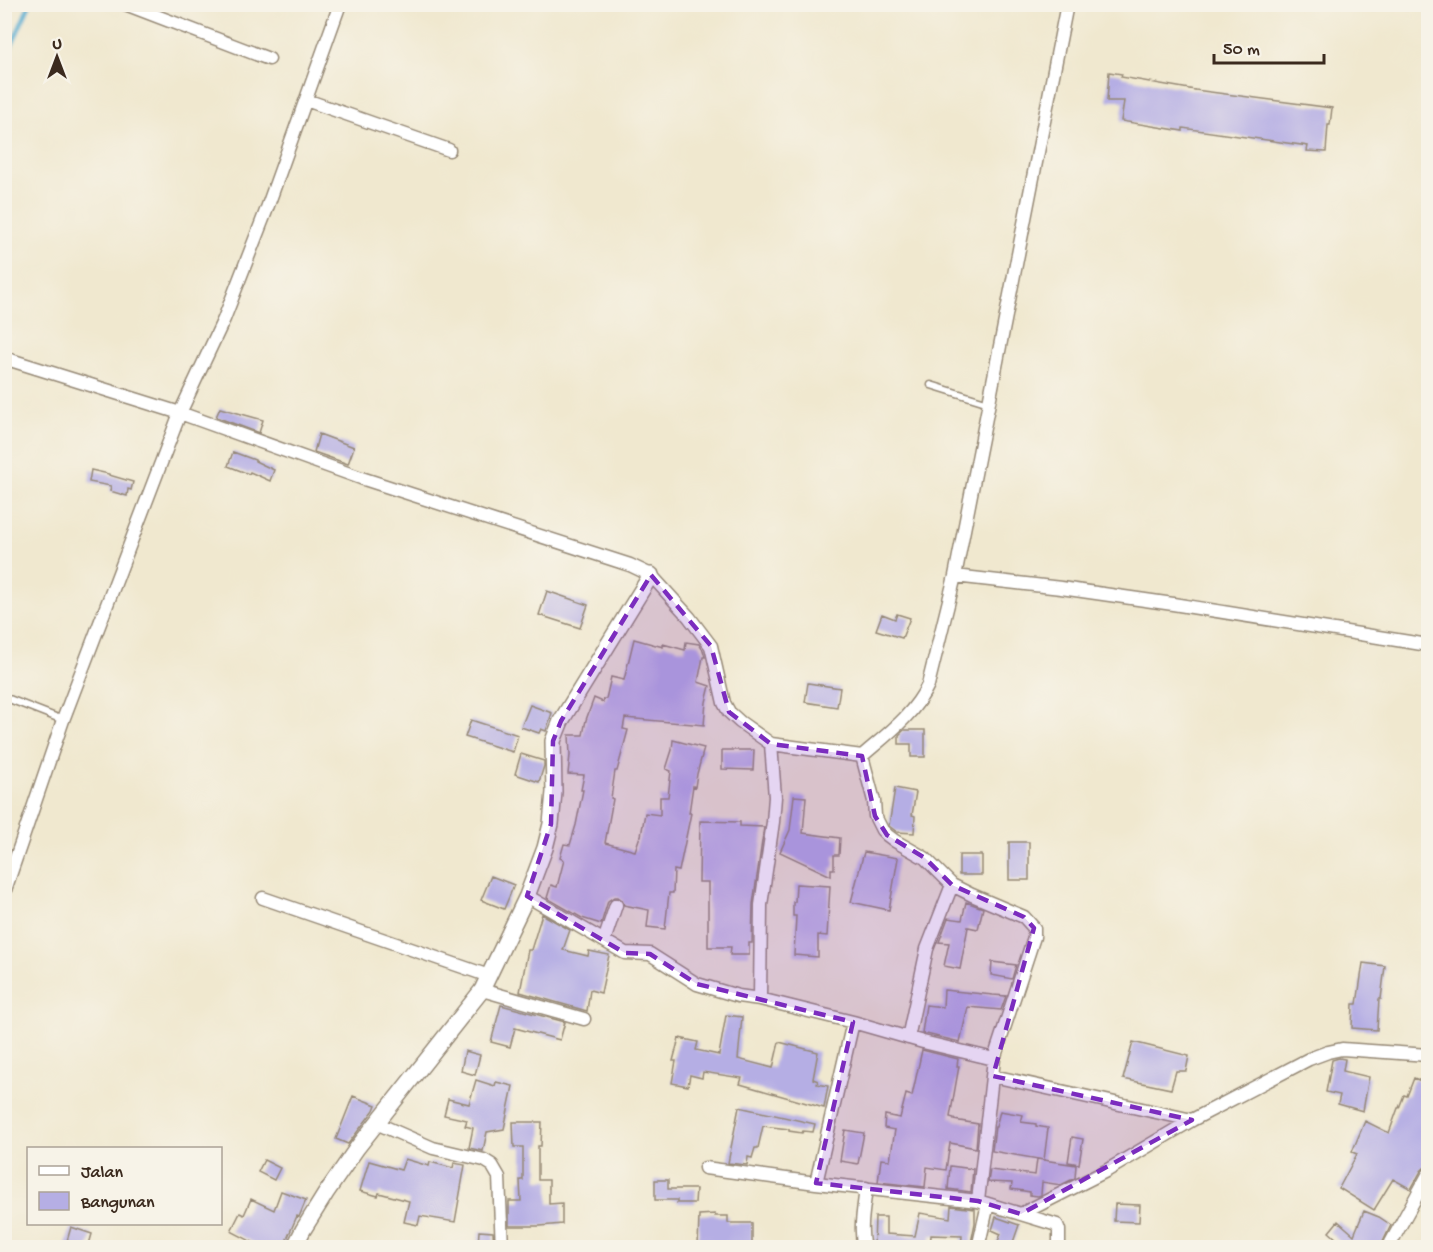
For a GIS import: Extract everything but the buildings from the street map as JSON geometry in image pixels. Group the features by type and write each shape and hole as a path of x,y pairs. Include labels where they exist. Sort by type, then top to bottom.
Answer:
{"street":[{"path":"125,4 269,59"},
{"path":"4,893 63,720 180,413 224,319 266,211 340,4"},
{"path":"4,358 180,413 361,478 630,566 651,575 690,617 711,646 724,703 729,712 771,744 862,756 908,715 928,685 956,576 1067,4"},
{"path":"306,100 449,150"},
{"path":"294,1248 326,1193 375,1123 482,990 527,896 545,848 554,792 553,741 561,721 651,575"},
{"path":"956,576 1173,604 1428,645"},
{"path":"760,999 761,905 775,797 771,744"},
{"path":"862,756 874,801 875,816 882,830 895,841 925,858 952,885 1024,917 1034,928 1034,937 994,1059 978,1248"},
{"path":"908,1038 927,949 952,885"},
{"path":"527,896 625,953 650,954 697,984 994,1059"},
{"path":"263,898 489,976"},
{"path":"604,941 616,905"},
{"path":"482,990 584,1019"},
{"path":"816,1183 853,1022"},
{"path":"1021,1214 1106,1171 1192,1120 1309,1059 1342,1049 1428,1055"},
{"path":"993,1076 1192,1120"},
{"path":"375,1123 434,1148 484,1160 492,1165 499,1177 502,1248"},
{"path":"705,1168 983,1202 1057,1225 1059,1248"},
{"path":"1388,1248 1428,1175"},
{"path":"864,1248 862,1226 866,1188"}],"lane":[{"path":"931,385 989,403"},
{"path":"4,697 63,720"}],"highlighted area":[{"path":"651,575 711,646 729,712 771,744 862,756 875,816 887,835 925,858 952,885 1024,917 1034,928 993,1076 1192,1120 1021,1214 978,1201 816,1183 853,1022 697,984 650,954 625,953 527,896 551,824 553,741 561,721"}],"waterway":[{"path":"4,62 30,4"}]}
